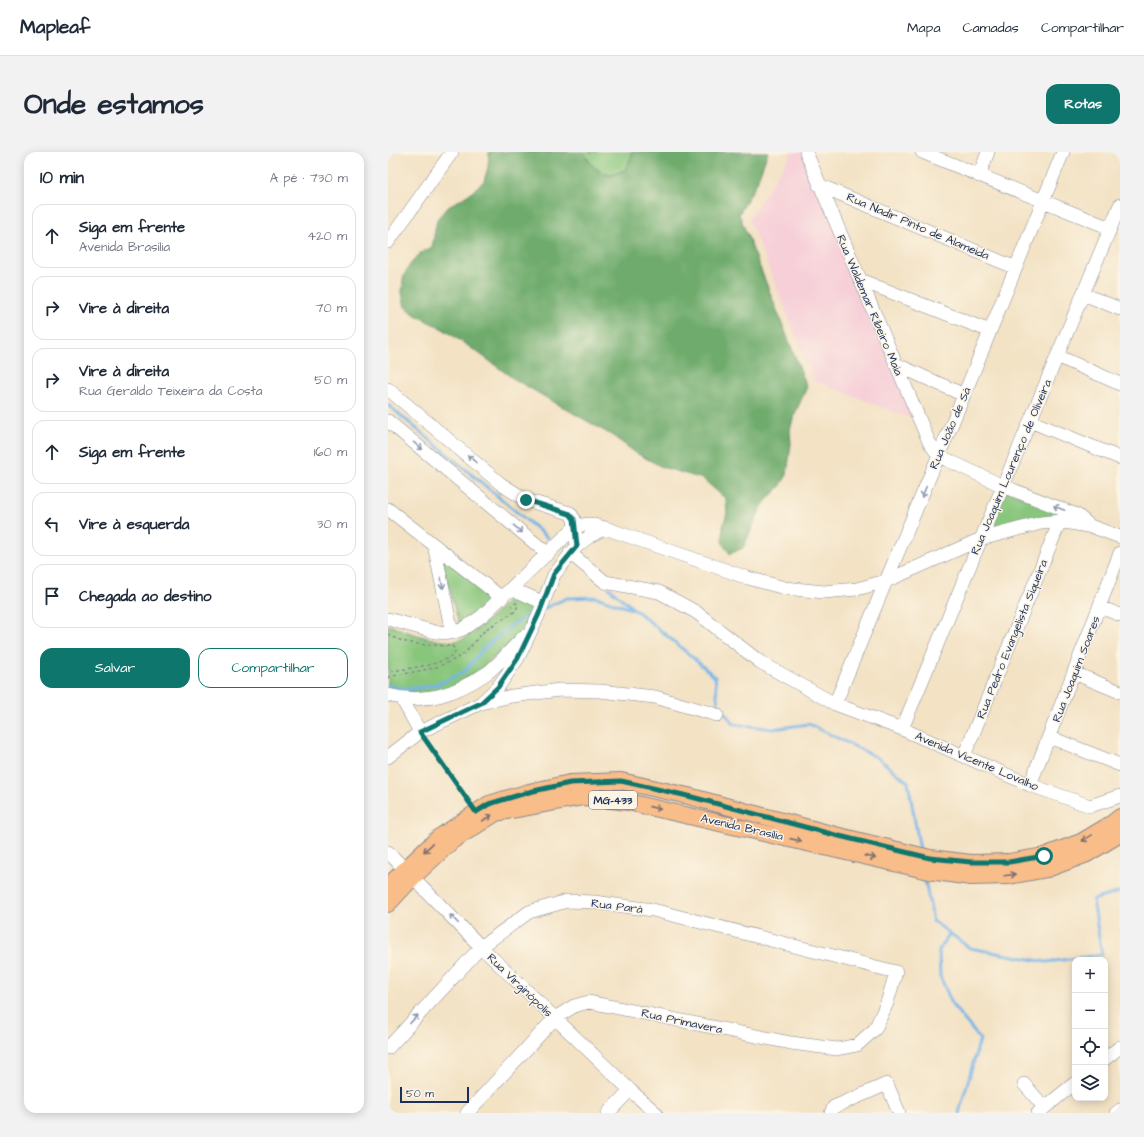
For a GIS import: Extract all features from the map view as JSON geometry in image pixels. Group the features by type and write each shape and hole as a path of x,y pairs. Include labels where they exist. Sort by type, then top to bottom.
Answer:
{"main road":[{"name":"Avenida Brasília","path":"388,904 409,873 438,838 476,812 489,804 529,792 570,783 621,781 688,796 834,842"},
{"name":"Avenida Brasília","path":"388,886 409,873 452,841 496,813 583,796 628,802 834,842 930,858 971,870 1009,876 1047,869 1087,854 1120,834"},
{"name":"Avenida Brasília","path":"971,870 1044,856 1081,842 1120,817"}],"street":[{"path":"388,242 452,152"},
{"name":"Rua Waldemar Ribeiro Maia","path":"806,152 929,442 939,456"},
{"path":"922,152 1110,228"},
{"path":"979,176 988,152"},
{"name":"Rua João de Sá","path":"835,704 939,456 1063,152"},
{"name":"Rua Nadir Pinto de Alameida","path":"819,185 1016,268"},
{"name":"Rua Joaquim Lourenço de Oliveira","path":"902,729 1120,205"},
{"path":"860,280 990,331"},
{"path":"1083,294 1120,309"},
{"path":"1057,356 1120,384"},
{"path":"895,364 964,395"},
{"path":"388,389 501,484 526,500 570,514 574,519 576,526 574,550"},
{"path":"388,421 548,554"},
{"path":"1030,421 1120,458"},
{"path":"939,456 1003,486 1077,515 1092,527"},
{"path":"388,510 434,545 506,593 524,594 542,602"},
{"path":"388,619 435,632 452,632 463,629 482,616 576,526 590,524 748,578 785,588 824,592 857,589 886,581 981,539 1041,523 1060,521 1092,527 1120,537"},
{"name":"Rua Pedro Evangelista Siqueira","path":"964,756 1060,521"},
{"path":"481,703 498,687 518,658 554,574 574,550 590,536 605,528"},
{"path":"434,545 452,632"},
{"name":"Avenida Vicente Lovalho","path":"574,550 605,582 659,592 696,612 760,662 835,704 902,729 1030,785 1090,806 1120,796"},
{"name":"Rua Joaquim Soares","path":"1030,785 1120,553"},
{"path":"1100,607 1120,615"},
{"path":"402,699 433,698 452,693 488,673 532,627"},
{"path":"1074,673 1120,692"},
{"path":"389,690 402,699 420,732"},
{"path":"388,757 420,732 481,703 512,696 560,690 600,691 655,697 717,715"},
{"path":"1049,737 1120,765"},
{"name":"Rua Virginópolis","path":"388,852 481,947 630,1090 656,1113"},
{"name":"Rua Pará","path":"388,1048 481,947 529,912 567,901 594,902 653,910 896,972"},
{"name":"Rua Primavera","path":"467,1113 555,1018 574,1006 589,1002 791,1043 837,1049 857,1045 875,1029 887,1003 896,972"},
{"path":"1108,1057 1120,1047"},
{"path":"831,1113 834,1107 886,1084 899,1113"},
{"path":"1024,1084 1041,1110 1072,1085"},
{"path":"608,1113 630,1090"},
{"path":"1116,1113 1120,1110"}],"path":[{"path":"388,634 402,640 452,646 455,649 455,652 452,656 436,662 388,672"},
{"path":"388,676 389,690"},
{"path":"420,732 476,812"}],"shaded area":[{"path":"792,152 802,152 915,420 814,381 749,219"}],"green space":[{"path":"489,152 584,152 594,167 601,172 610,175 625,170 633,152 768,152 757,182 739,214 807,387 794,416 790,430 791,444 787,475 779,488 769,497 761,508 743,548 730,554 722,542 723,527 727,513 726,499 703,479 662,467 636,453 613,436 514,379 443,329 417,316 405,307 402,293 403,278 409,266 419,254 432,247 437,219 447,208 472,192 484,181 488,167"},
{"path":"584,152 633,152 625,170 610,175 601,172 594,167"},
{"path":"1005,490 1075,517 985,535"},
{"path":"439,551 497,597 460,628"},
{"path":"518,596 535,605 535,610 531,619 519,635 481,669 446,691 388,693 388,625 434,639 444,641 460,640 473,633 511,598"}],"waterway":[{"path":"388,405 548,538"},
{"path":"609,588 635,610"},
{"path":"545,608 567,598 596,597 637,611 715,677 718,704 734,724 772,729 809,724 878,758 908,782 920,850"},
{"path":"388,686 408,689 429,686 443,682 465,671 483,649 512,625 531,614"},
{"path":"924,875 933,921 970,948 1046,962 1102,955 1093,900 1120,892"},
{"path":"950,934 939,950 940,976 953,1006 980,1039 959,1113"}],"route":[{"path":"526,500 570,514 574,519 576,526 577,546 554,574 542,602 538,616 518,658 498,687 481,703 420,732 476,812 489,804 529,792 570,783 621,781 688,796 835,835 930,858 971,862 1009,862 1044,856"}]}
